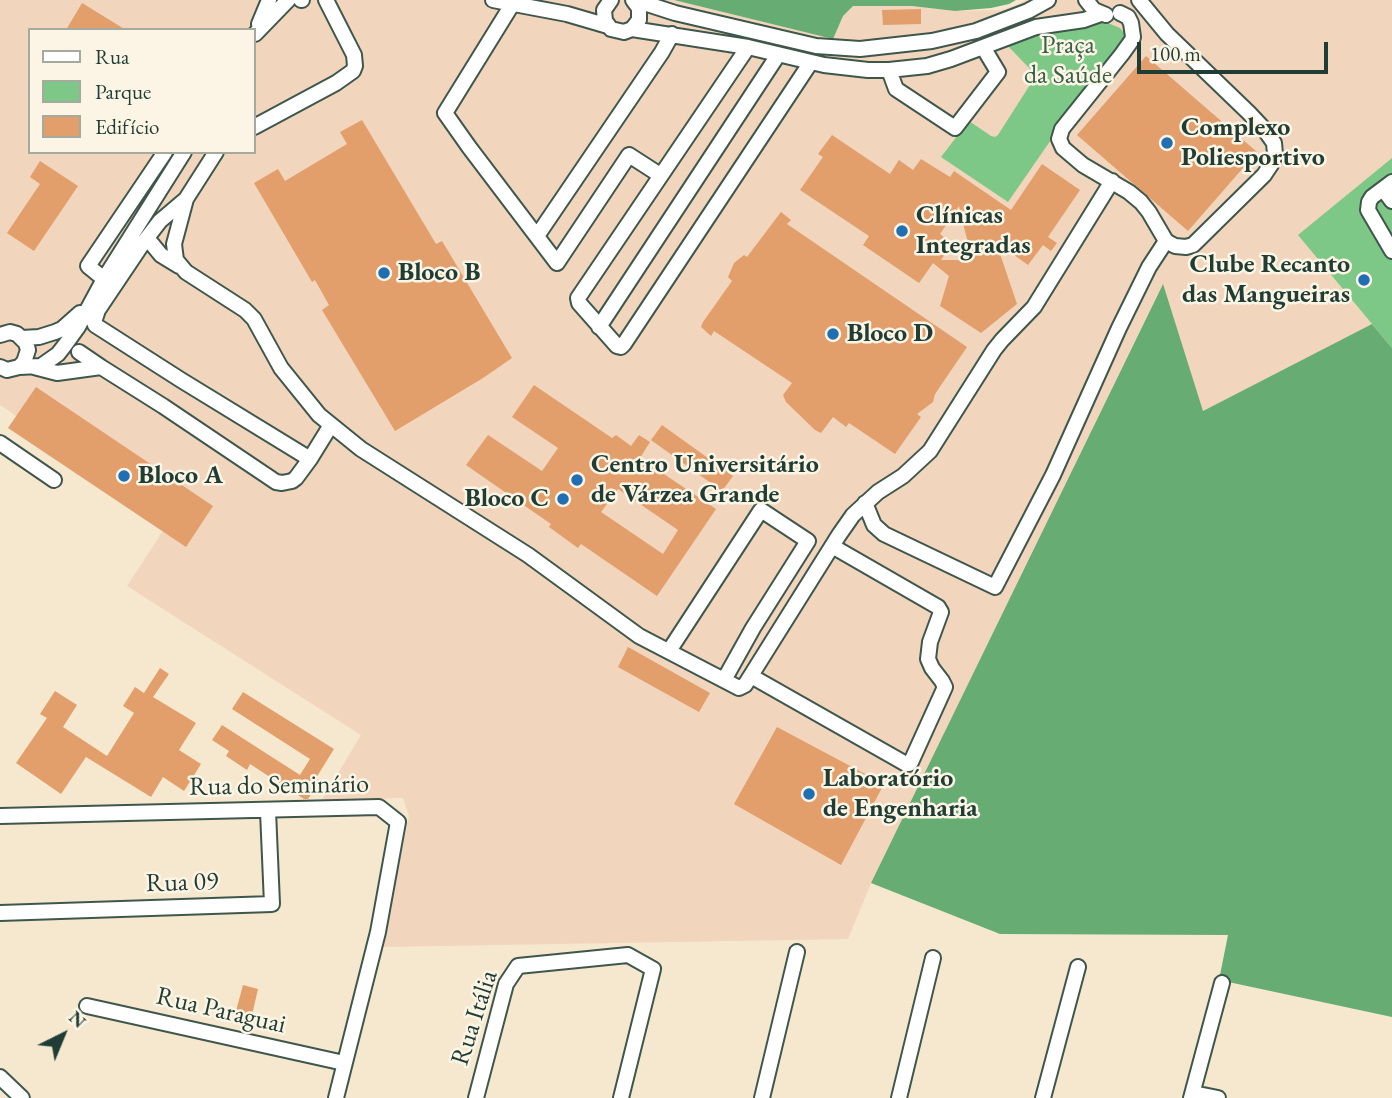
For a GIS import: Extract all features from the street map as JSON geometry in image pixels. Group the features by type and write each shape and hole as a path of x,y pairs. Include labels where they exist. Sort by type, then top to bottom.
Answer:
{"street":[{"path":"256,29 269,0"},
{"path":"256,32 288,0"},
{"path":"256,126 353,71 354,55 326,0"},
{"path":"493,0 567,14 620,32 632,29 671,34 748,47 811,62 868,70 927,66 1037,27 1084,20 1101,14"},
{"path":"608,26 604,10 611,0"},
{"path":"632,29 640,14 634,0"},
{"path":"634,0 675,13 817,46 860,49 932,41 976,31 1028,11 1048,0"},
{"path":"1086,0 1094,10 1109,15 1120,13 1132,0"},
{"path":"1120,13 1128,16 1132,40 1062,129 1059,139 1063,148 1077,160 1142,202 1166,241 1181,248 1193,245 1264,175 1275,154 1274,143 1264,128 1167,34 1139,0"},
{"path":"513,4 445,113 557,263 629,155 660,175"},
{"path":"537,236 654,64 671,34"},
{"path":"748,47 578,298 579,303 617,346 624,344 811,62"},
{"path":"889,70 896,89 955,128 998,72 983,47"},
{"path":"599,327 778,55"},
{"path":"104,279 88,266 164,154"},
{"path":"0,368 7,370 41,366 58,354 78,327 104,279 183,154"},
{"path":"215,154 186,199 157,225 147,238 98,310 93,322 170,374 310,458"},
{"path":"147,238 161,255 245,310 254,319 281,368 306,400 319,415 361,449 528,555 635,633 739,688 745,685 751,676 853,515 930,451 994,350 1034,307 1112,181"},
{"path":"1389,191 1372,197 1368,210 1392,251"},
{"path":"179,266 174,252 186,199"},
{"path":"144,215 176,237"},
{"path":"865,503 874,525 884,534 995,587 1053,475 1149,267 1166,241"},
{"path":"22,338 55,332 89,305"},
{"path":"0,335 10,332 22,338 28,350 24,362 27,367 57,373 101,367"},
{"path":"79,352 282,484 292,481 331,425"},
{"path":"0,443 54,480"},
{"path":"669,651 761,510 808,541 724,680"},
{"path":"751,676 906,764 911,762 945,687 928,659 930,642 941,612 938,607 832,546"},
{"name":"Rua do Seminário","path":"0,816 379,807 398,822 378,932 336,1098"},
{"name":"Rua 09","path":"0,913 272,904 268,811"},
{"path":"762,1098 797,952"},
{"name":"Rua Itália","path":"476,1098 506,984 518,966 628,955 653,968 621,1098"},
{"path":"899,1098 933,958"},
{"path":"1043,1098 1078,967"},
{"path":"1218,1098 1192,1095 1222,983"},
{"name":"Rua Paraguai","path":"88,1006 344,1063"},
{"path":"0,1077 22,1098"}],"shaded area":[{"name":"Centro Universitário de Várzea Grande","path":"0,0 674,0 833,39 843,16 853,6 912,6 955,11 1001,10 1026,0 1392,0 1392,158 1299,235 1372,324 1203,411 1162,285 871,883 848,939 382,947 409,816 403,798 322,800 361,735 127,586 163,531 0,405"}],"green space":[{"path":"674,0 1016,0 991,8 955,11 912,6 853,6 843,16 833,39"},
{"name":"Praça da Saúde","path":"1103,21 1120,28 1125,41 1064,121 1008,202 941,157 968,122 991,136 998,135 1035,77 1004,42 1041,30"},
{"name":"Clube Recanto das Mangueiras","path":"1392,158 1392,348 1298,235"},
{"path":"1163,284 1203,411 1372,324 1392,348 1392,1017 1219,980 1228,935 1000,934 871,883"}],"building":[{"path":"82,3 123,28 67,28"},
{"path":"921,9 921,24 883,25 882,10"},
{"name":"Complexo Poliesportivo","path":"1146,56 1257,152 1188,231 1077,135"},
{"name":"Bloco B","path":"362,120 436,244 442,241 512,358 395,431 322,310 329,305 315,280 312,282 254,183 278,169 285,181 347,144 340,132"},
{"name":"Clínicas Integradas","path":"832,135 890,174 899,160 913,170 921,159 950,177 954,171 1011,210 1042,164 1080,190 1048,237 1057,243 1051,251 1043,245 1028,265 996,242 1017,304 981,333 940,306 949,276 933,263 919,283 863,245 869,236 800,190 823,157 818,154","holes":["959,206 972,260 941,260 952,244 940,234"]},
{"path":"40,161 78,186 34,251 7,233 40,184 30,177"},
{"name":"Bloco D","path":"781,212 791,220 787,224 967,347 935,394 933,402 917,414 921,417 895,454 849,423 846,427 833,417 821,433 815,430 786,402 783,395 792,383 714,331 711,336 701,327 732,281 728,277 734,263 744,255 747,257"},
{"name":"Bloco C","path":"534,385 612,438 616,435 631,446 639,435 650,442 640,458 716,509 657,596 581,544 578,548 549,527 551,524 466,465 488,435 542,471 558,448 512,417","holes":["618,489 678,530 663,554 601,512"]},
{"name":"Bloco A","path":"36,387 213,506 186,547 8,428"},
{"path":"662,425 733,476 722,491 651,440"},
{"path":"628,647 710,693 699,712 618,667"},
{"path":"160,668 169,674 153,697 196,723 179,750 201,764 184,791 163,777 151,797 86,757 61,794 16,763 47,718 40,714 55,691 77,705 63,727 107,756 134,713 123,706 135,687 144,693"},
{"path":"243,692 334,749 316,778 320,781 308,799 250,764 247,770 226,756 229,751 212,740 222,725 300,775 310,759 232,709"},
{"name":"Laboratório de Engenharia","path":"777,727 884,784 841,865 734,804"},
{"path":"243,985 258,989 252,1015 236,1011"}],"place":[{"name":"Complexo Poliesportivo","path":"1167,143"},
{"name":"Clínicas Integradas","path":"902,231"},
{"name":"Bloco B","path":"384,273"},
{"name":"Clube Recanto das Mangueiras","path":"1364,280"},
{"name":"Bloco D","path":"833,334"},
{"name":"Bloco A","path":"124,476"},
{"name":"Centro Universitário de Várzea Grande","path":"577,480"},
{"name":"Bloco C","path":"563,499"},
{"name":"Laboratório de Engenharia","path":"809,794"}]}
